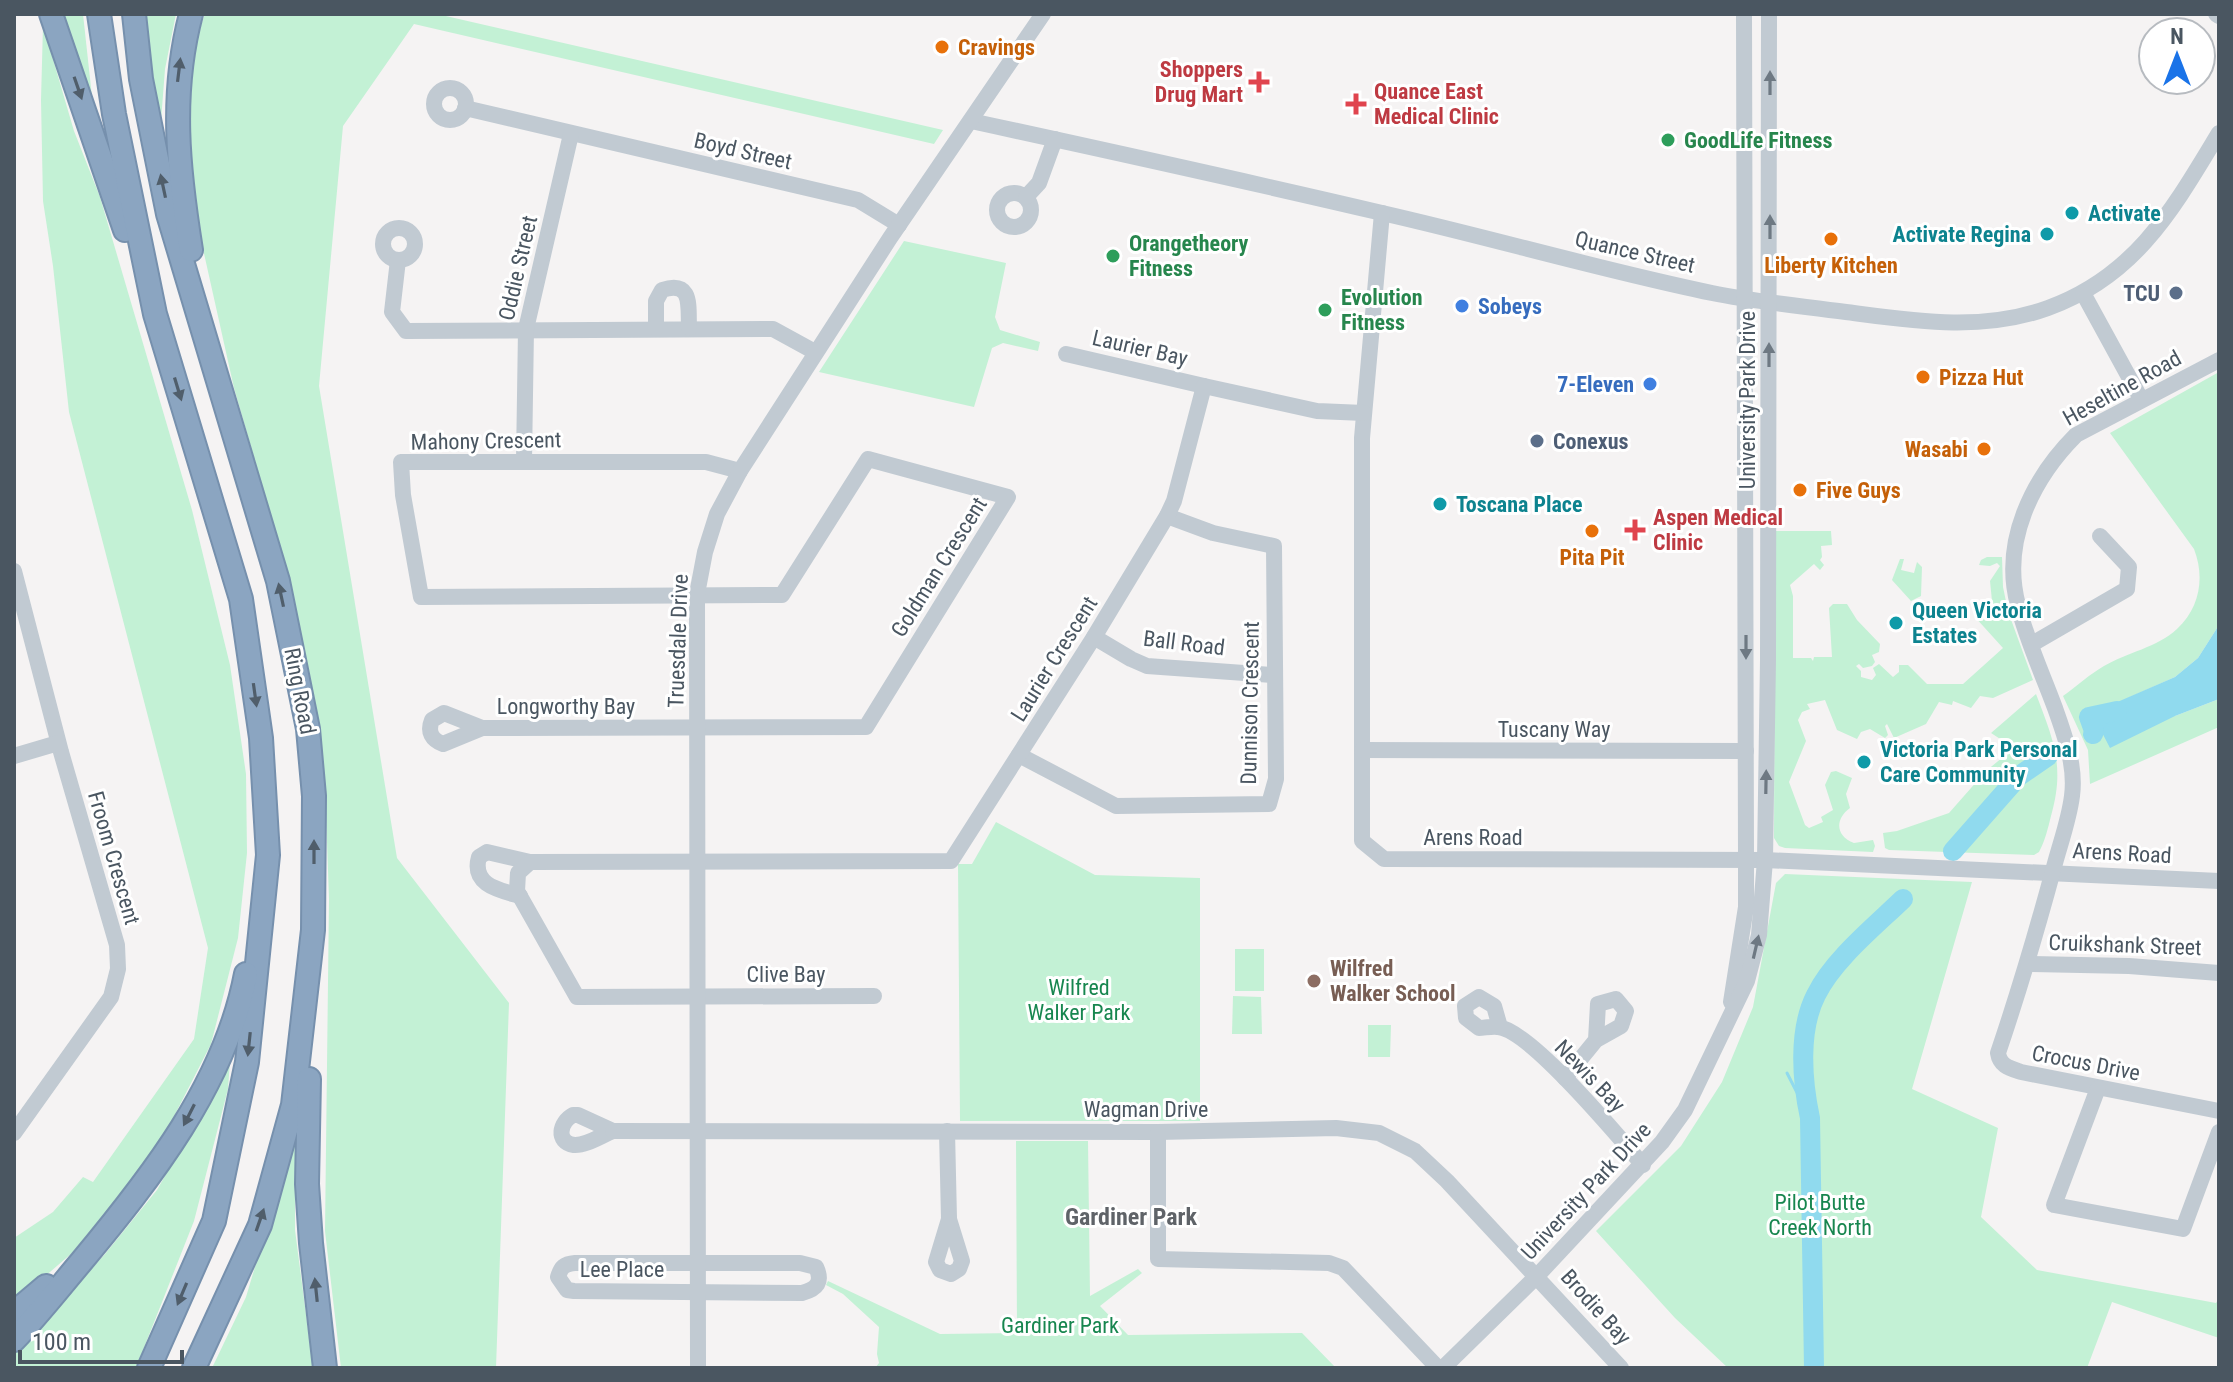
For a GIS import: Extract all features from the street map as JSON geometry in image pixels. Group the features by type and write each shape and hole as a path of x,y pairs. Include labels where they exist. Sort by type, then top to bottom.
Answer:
{"highway":[{"path":"51,14 155,314"},
{"name":"Ring Road","path":"99,14 114,114 155,314 241,599 261,738 268,855 247,1062 214,1221 149,1368"},
{"name":"Ring Road","path":"134,14 141,79 168,214 278,581 308,729 314,796 313,930 293,1105 260,1225 194,1368"},
{"path":"191,14 183,44 177,121 186,217 206,342"},
{"path":"14,1340 117,1219 184,1126 221,1051 243,986 268,855"},
{"path":"313,930 307,1184 325,1368"},
{"path":"14,1313 117,1219"}],"street":[{"name":"Truesdale Drive","path":"698,1368 697,594 705,552 717,514 740,471 899,225 1043,14"},
{"name":"University Park Drive","path":"1729,1020 1744,918 1746,860 1744,14"},
{"name":"University Park Drive","path":"1440,1368 1537,1276 1643,1165 1685,1110 1747,981 1759,935 1765,860 1769,14"},
{"name":"Boyd Street","path":"465,108 858,200 899,225"},
{"name":"Quance Street","path":"971,121 1746,299 1893,318 1964,323 2019,317 2083,293 2129,261 2160,227 2219,133"},
{"name":"Oddie Street","path":"524,461 526,329 571,134"},
{"path":"1026,197 1039,183 1055,139"},
{"name":"Arens Road","path":"1382,213 1364,413 1362,841 1384,859 1765,860 2219,881"},
{"path":"398,260 392,312 406,331 773,329 815,352"},
{"path":"656,328 656,301 662,290 673,287 683,290 688,297 689,328"},
{"path":"2083,293 2141,399"},
{"name":"Laurier Bay","path":"1066,354 1204,386"},
{"name":"Heseltine Road","path":"2052,872 2072,796 2072,764 2065,734 2018,606 2014,579 2020,522 2041,475 2076,435 2219,360"},
{"path":"1204,386 1317,411 1364,413"},
{"name":"Laurier Crescent","path":"698,862 951,861 1167,516 1174,501 1204,386"},
{"path":"1745,439 1758,454 1769,455"},
{"name":"Goldman Crescent","path":"697,594 782,595 868,459 1008,497 866,727 698,728"},
{"name":"Mahony Crescent","path":"697,594 421,597 403,495 401,462 706,462 740,471"},
{"name":"Dunnison Crescent","path":"1019,755 1116,806 1269,804 1276,779 1274,546 1213,533 1167,516"},
{"path":"2032,644 2127,589 2129,567 2100,536"},
{"name":"Froom Crescent","path":"14,1133 111,997 118,969 117,945 58,743 15,578"},
{"name":"Ball Road","path":"1094,637 1147,666 1273,675"},
{"name":"Longworthy Bay","path":"482,728 698,728"},
{"path":"14,756 58,743"},
{"name":"Tuscany Way","path":"1362,750 1746,751"},
{"path":"520,896 490,888 480,878 479,857 487,852 530,862 698,862"},
{"path":"520,896 517,891 518,873 530,862"},
{"name":"Crocus Drive","path":"2052,872 2028,964 1998,1053 1999,1061 2005,1067 2021,1072 2219,1111"},
{"name":"Clive Bay","path":"520,896 577,997 874,996"},
{"name":"Cruikshank Street","path":"2028,964 2129,966 2219,973"},
{"name":"Newis Bay","path":"1500,1027 1520,1039 1565,1078 1643,1165"},
{"path":"1565,1078 1596,1040"},
{"path":"2098,1088 2054,1205 2183,1229 2219,1132"},
{"name":"Wagman Drive","path":"613,1131 1158,1132 1336,1128 1379,1133 1415,1151 1537,1276"},
{"path":"947,1131 949,1219"},
{"path":"1158,1132 1158,1259 1329,1263 1343,1268 1440,1368"},
{"name":"Lee Place","path":"697,1263 575,1263 560,1269 558,1277 567,1290 574,1291 697,1291"},
{"path":"697,1263 800,1263 816,1267 820,1275 819,1284 802,1293 697,1291"},
{"name":"Brodie Bay","path":"1537,1276 1621,1368"}],"green space":[{"path":"62,14 83,14 93,106"},
{"path":"145,14 176,14 165,69 160,134"},
{"path":"205,14 437,14 943,130 934,144 414,24 343,126 319,386 397,858 509,1003 496,1368 341,1368 325,1231 329,899 325,785 317,720 291,586 234,388 203,249 194,193 189,104 196,39"},
{"path":"43,25 74,131 100,197 192,510 230,665 246,774 247,853 238,938 211,1044 167,1130 145,1165 72,1253 14,1303 14,1238 53,1212 83,1177 93,1182 194,1039 208,948 69,412 43,201"},
{"path":"904,241 1006,263 995,317 1000,330 1040,342 1038,351 1003,343 992,348 974,407 819,372"},
{"path":"2219,372 2219,625 2198,658 2175,677 2092,714 2175,716 2219,699 2219,727 2090,784 2088,750 2063,696 2104,666 2161,641 2177,629 2191,612 2200,581 2194,549 2110,433"},
{"path":"1775,531 1831,531 1832,545 1821,546 1820,560 1824,565 1820,570 1814,564 1790,585 1793,596 1793,658 1811,658 1813,661 1814,657 1832,657 1829,608 1833,604 1847,604 1857,620 1880,644 1879,652 1872,655 1875,662 1872,666 1856,666 1861,671 1861,677 1872,680 1876,675 1873,668 1879,664 1893,677 1899,672 1899,665 1908,665 1927,684 1963,684 2003,648 1974,616 1977,614 1988,621 1993,614 2009,614 2033,680 1993,698 1980,696 1971,708 1953,701 1952,705 1939,702 1926,724 1894,738 1887,724 1888,735 1885,738 1870,729 1861,732 1857,739 1837,730 1825,700 1807,704 1810,709 1802,712 1798,720 1806,741 1789,782 1805,825 1809,828 1823,822 1821,817 1833,810 1825,785 1831,772 1836,771 1852,778 1846,794 1850,808 1842,817 1840,832 1854,843 1873,840 1873,852 1785,848 1779,846 1774,838"},
{"path":"1987,557 2002,557 2008,611 1993,611 1990,581 2000,566 1997,563 1979,565"},
{"path":"1900,559 1904,559 1901,570 1914,573 1917,562 1922,567 1921,596 1911,601 1892,580"},
{"path":"2036,694 2056,754 2057,768 2055,799 2039,852 2034,855 1885,848 1883,833 1949,813 1986,771 2014,748 1991,733"},
{"name":"Wilfred Walker Park","path":"996,822 1095,875 1200,878 1200,1121 960,1121 958,864 972,864"},
{"name":"Pilot Butte Creek North","path":"1785,874 1972,882 1912,1089 1998,1128 1981,1217 2037,1270 2216,1303 2219,1298 2219,1338 2112,1302 2087,1368 1728,1368 1675,1318 1596,1231 1681,1146 1722,1082 1753,1007 1776,883"},
{"path":"1235,949 1264,949 1264,991 1235,991"},
{"path":"1233,996 1261,997 1262,1034 1232,1034"},
{"path":"1368,1025 1391,1025 1390,1057 1368,1057"},
{"path":"230,1061 228,1089 194,1221 136,1368 14,1368 14,1353 105,1254 157,1190"},
{"path":"295,1133 295,1230 313,1368 212,1368 246,1297"},
{"name":"Gardiner Park","path":"1016,1141 1088,1141 1090,1296 1138,1269 1142,1273 1100,1306 1128,1335 1302,1333 1336,1368 875,1368 879,1363 879,1327 843,1294 826,1285 828,1281 940,1334 1017,1333"}],"water":[{"path":"2219,625 2219,699 2175,716 2110,748 2092,713 2175,677 2198,658"}],"waterway":[{"path":"2093,734 2089,717 2117,711"},
{"path":"2030,768 2040,747"},
{"path":"1953,851 2019,776 2048,756"},
{"path":"1814,1368 1810,1118 1803,1056 1806,1024 1816,995 1833,969 1903,899"},
{"path":"1787,1073 1810,1118"},
{"path":"1796,1194 1806,1200 1811,1208"},
{"path":"1811,1234 1816,1230"}],"place":[{"name":"Cravings","path":"942,47"},
{"name":"Shoppers Drug Mart","path":"1259,82"},
{"name":"Quance East Medical Clinic","path":"1356,104"},
{"name":"GoodLife Fitness","path":"1668,140"},
{"name":"Activate","path":"2072,213"},
{"name":"Activate Regina","path":"2047,234"},
{"name":"Liberty Kitchen","path":"1831,239"},
{"name":"Orangetheory Fitness","path":"1113,256"},
{"name":"TCU","path":"2176,293"},
{"name":"Sobeys","path":"1462,306"},
{"name":"Evolution Fitness","path":"1325,310"},
{"name":"Pizza Hut","path":"1923,377"},
{"name":"7-Eleven","path":"1650,384"},
{"name":"Conexus","path":"1537,441"},
{"name":"Wasabi","path":"1984,449"},
{"name":"Five Guys","path":"1800,490"},
{"name":"Toscana Place","path":"1440,504"},
{"name":"Aspen Medical Clinic","path":"1635,530"},
{"name":"Pita Pit","path":"1592,531"},
{"name":"Queen Victoria Estates","path":"1896,623"},
{"name":"Victoria Park Personal Care Community","path":"1864,762"},
{"name":"Wilfred Walker School","path":"1314,981"}],"district":[{"name":"Gardiner Park","path":"1131,1217"}]}
